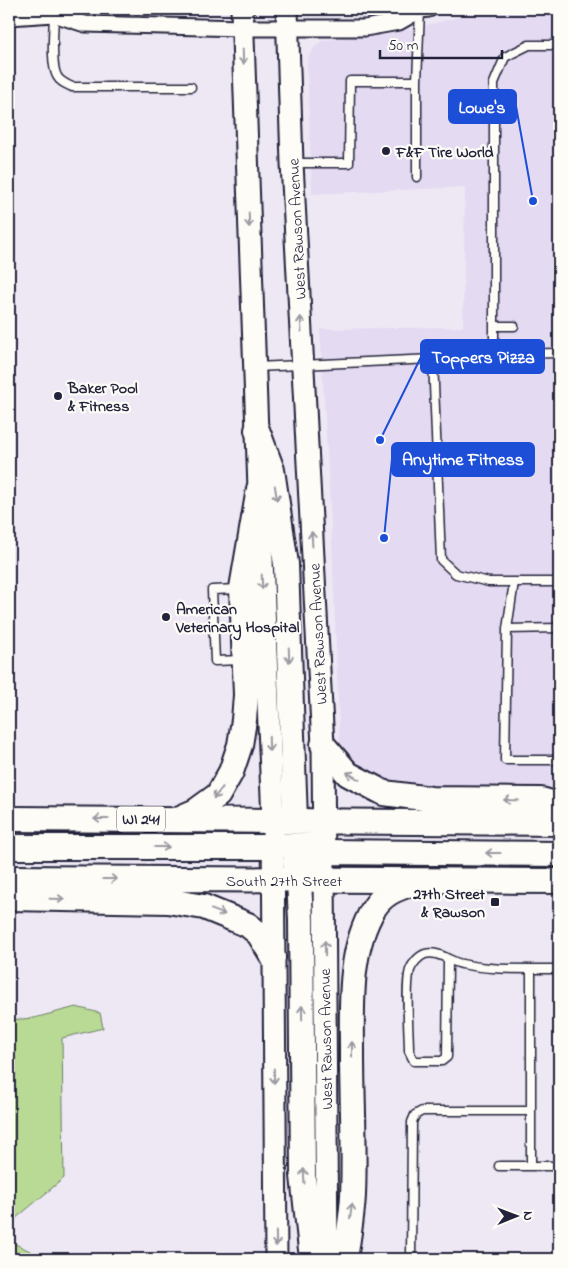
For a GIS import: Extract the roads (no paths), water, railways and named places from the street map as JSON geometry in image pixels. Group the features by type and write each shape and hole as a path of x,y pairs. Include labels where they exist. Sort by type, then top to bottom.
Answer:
{"main road":[{"name":"West Rawson Avenue","path":"242,18 259,489 255,659 295,846"},
{"name":"West Rawson Avenue","path":"276,1259 272,880 295,846 324,820 323,745 292,163 287,18"},
{"path":"257,430 272,470 286,564 295,846 301,920 304,1176 312,1259"},
{"path":"177,819 196,811 218,795 231,772 240,745 246,695 255,659 242,588 259,489"},
{"path":"323,745 348,774 384,792 431,799 541,800 559,805"},
{"name":"South 27th Street","path":"9,819 177,819 295,846"},
{"name":"South 27th Street","path":"9,878 272,880 295,846 324,820 559,823"},
{"path":"295,846 324,880"},
{"path":"9,847 295,846 559,854"},
{"name":"West Rawson Avenue","path":"324,880 327,1259"},
{"name":"South 27th Street","path":"324,880 559,882"},
{"path":"345,1259 353,1196 352,998 356,960 366,924 374,908 392,890 416,882"},
{"path":"9,898 168,901 204,907 248,925 259,934 273,958"}],"street":[{"path":"9,17 57,10 85,24 287,18 365,28 399,22 422,9"}],"lane":[{"path":"417,177 417,81 422,9"},
{"path":"57,10 54,68 57,77 62,82 72,87 191,87"},
{"path":"559,45 529,45 505,57 494,83 494,354 559,353"},
{"path":"292,163 349,163 350,81 417,81"},
{"path":"494,326 514,326"},
{"path":"255,367 433,359 441,560 456,574 488,582 559,582"},
{"path":"514,582 507,629 505,760 559,760"},
{"path":"507,629 559,628"},
{"path":"448,960 447,1057 442,1061 414,1061 409,1051 408,980 413,964 425,954 440,955 461,964 499,969 559,969"},
{"path":"531,969 531,1166"},
{"path":"411,1259 412,1122 415,1115 422,1111 531,1111"},
{"path":"499,1166 559,1166"}],"place":[{"name":"F&F Tire World","path":"386,151"},
{"name":"Lowe's","path":"533,201"},
{"name":"Baker Pool & Fitness","path":"58,396"},
{"name":"Toppers Pizza","path":"380,440"},
{"name":"Anytime Fitness","path":"384,538"},
{"name":"American Veterinary Hospital","path":"166,617"},
{"name":"27th Street & Rawson","path":"495,902"}]}
